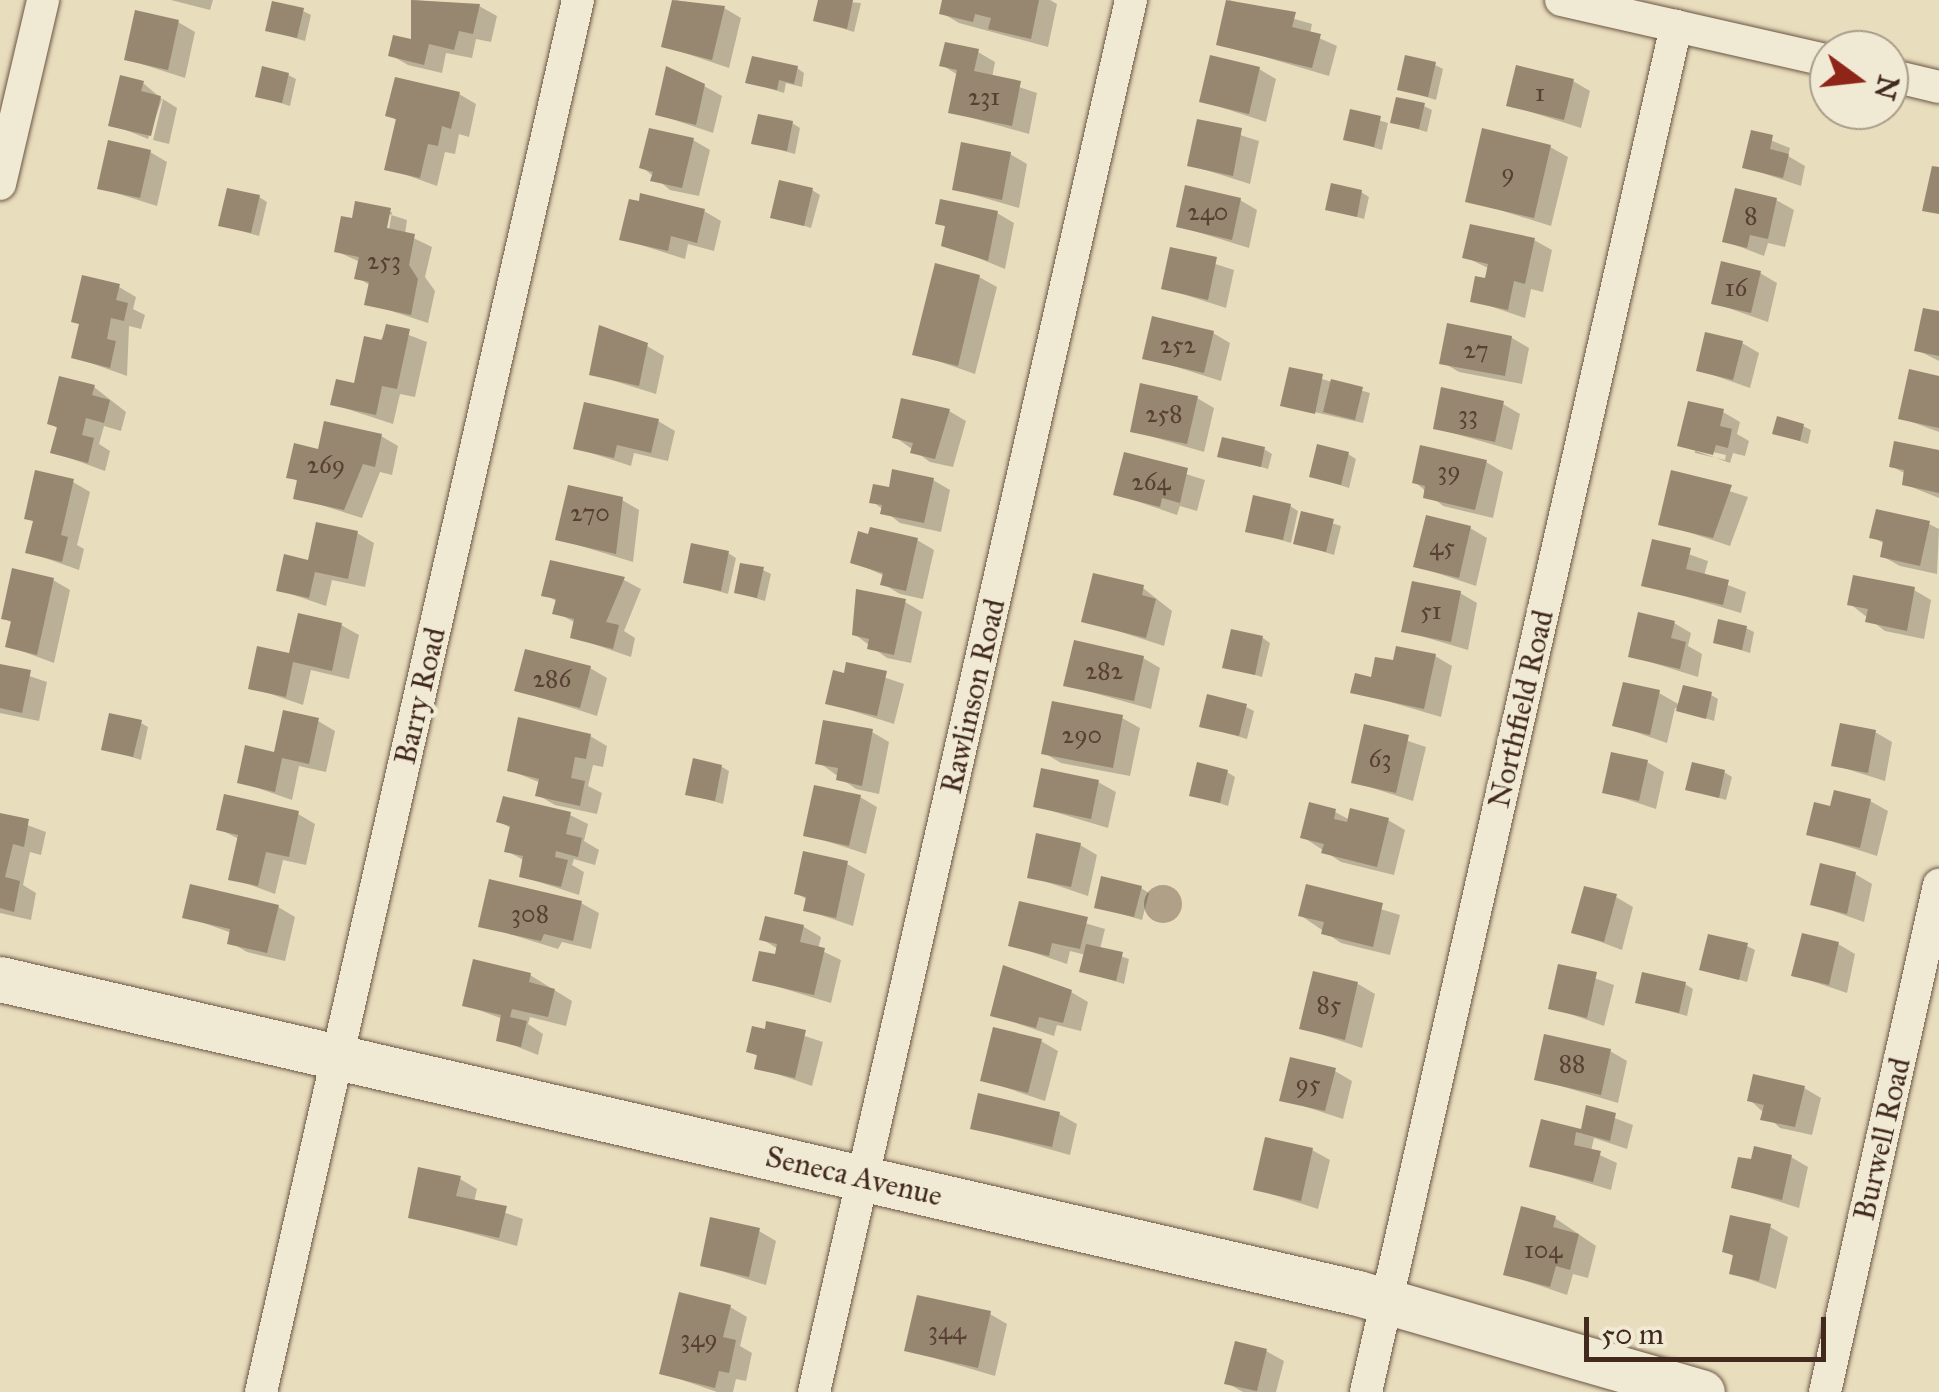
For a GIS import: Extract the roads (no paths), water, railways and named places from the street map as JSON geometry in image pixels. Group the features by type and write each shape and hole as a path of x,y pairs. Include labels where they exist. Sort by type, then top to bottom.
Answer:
{"street":[{"path":"0,184 43,0"},
{"name":"Barry Road","path":"261,1392 578,0"},
{"name":"Rawlinson Road","path":"814,1392 1131,0"},
{"path":"1561,0 1809,56"},
{"name":"Northfield Road","path":"1366,1392 1676,26"},
{"path":"1909,80 1939,87"},
{"name":"Burwell Road","path":"1825,1392 1939,885"},
{"name":"Seneca Avenue","path":"0,979 1387,1300 1702,1392"}]}
